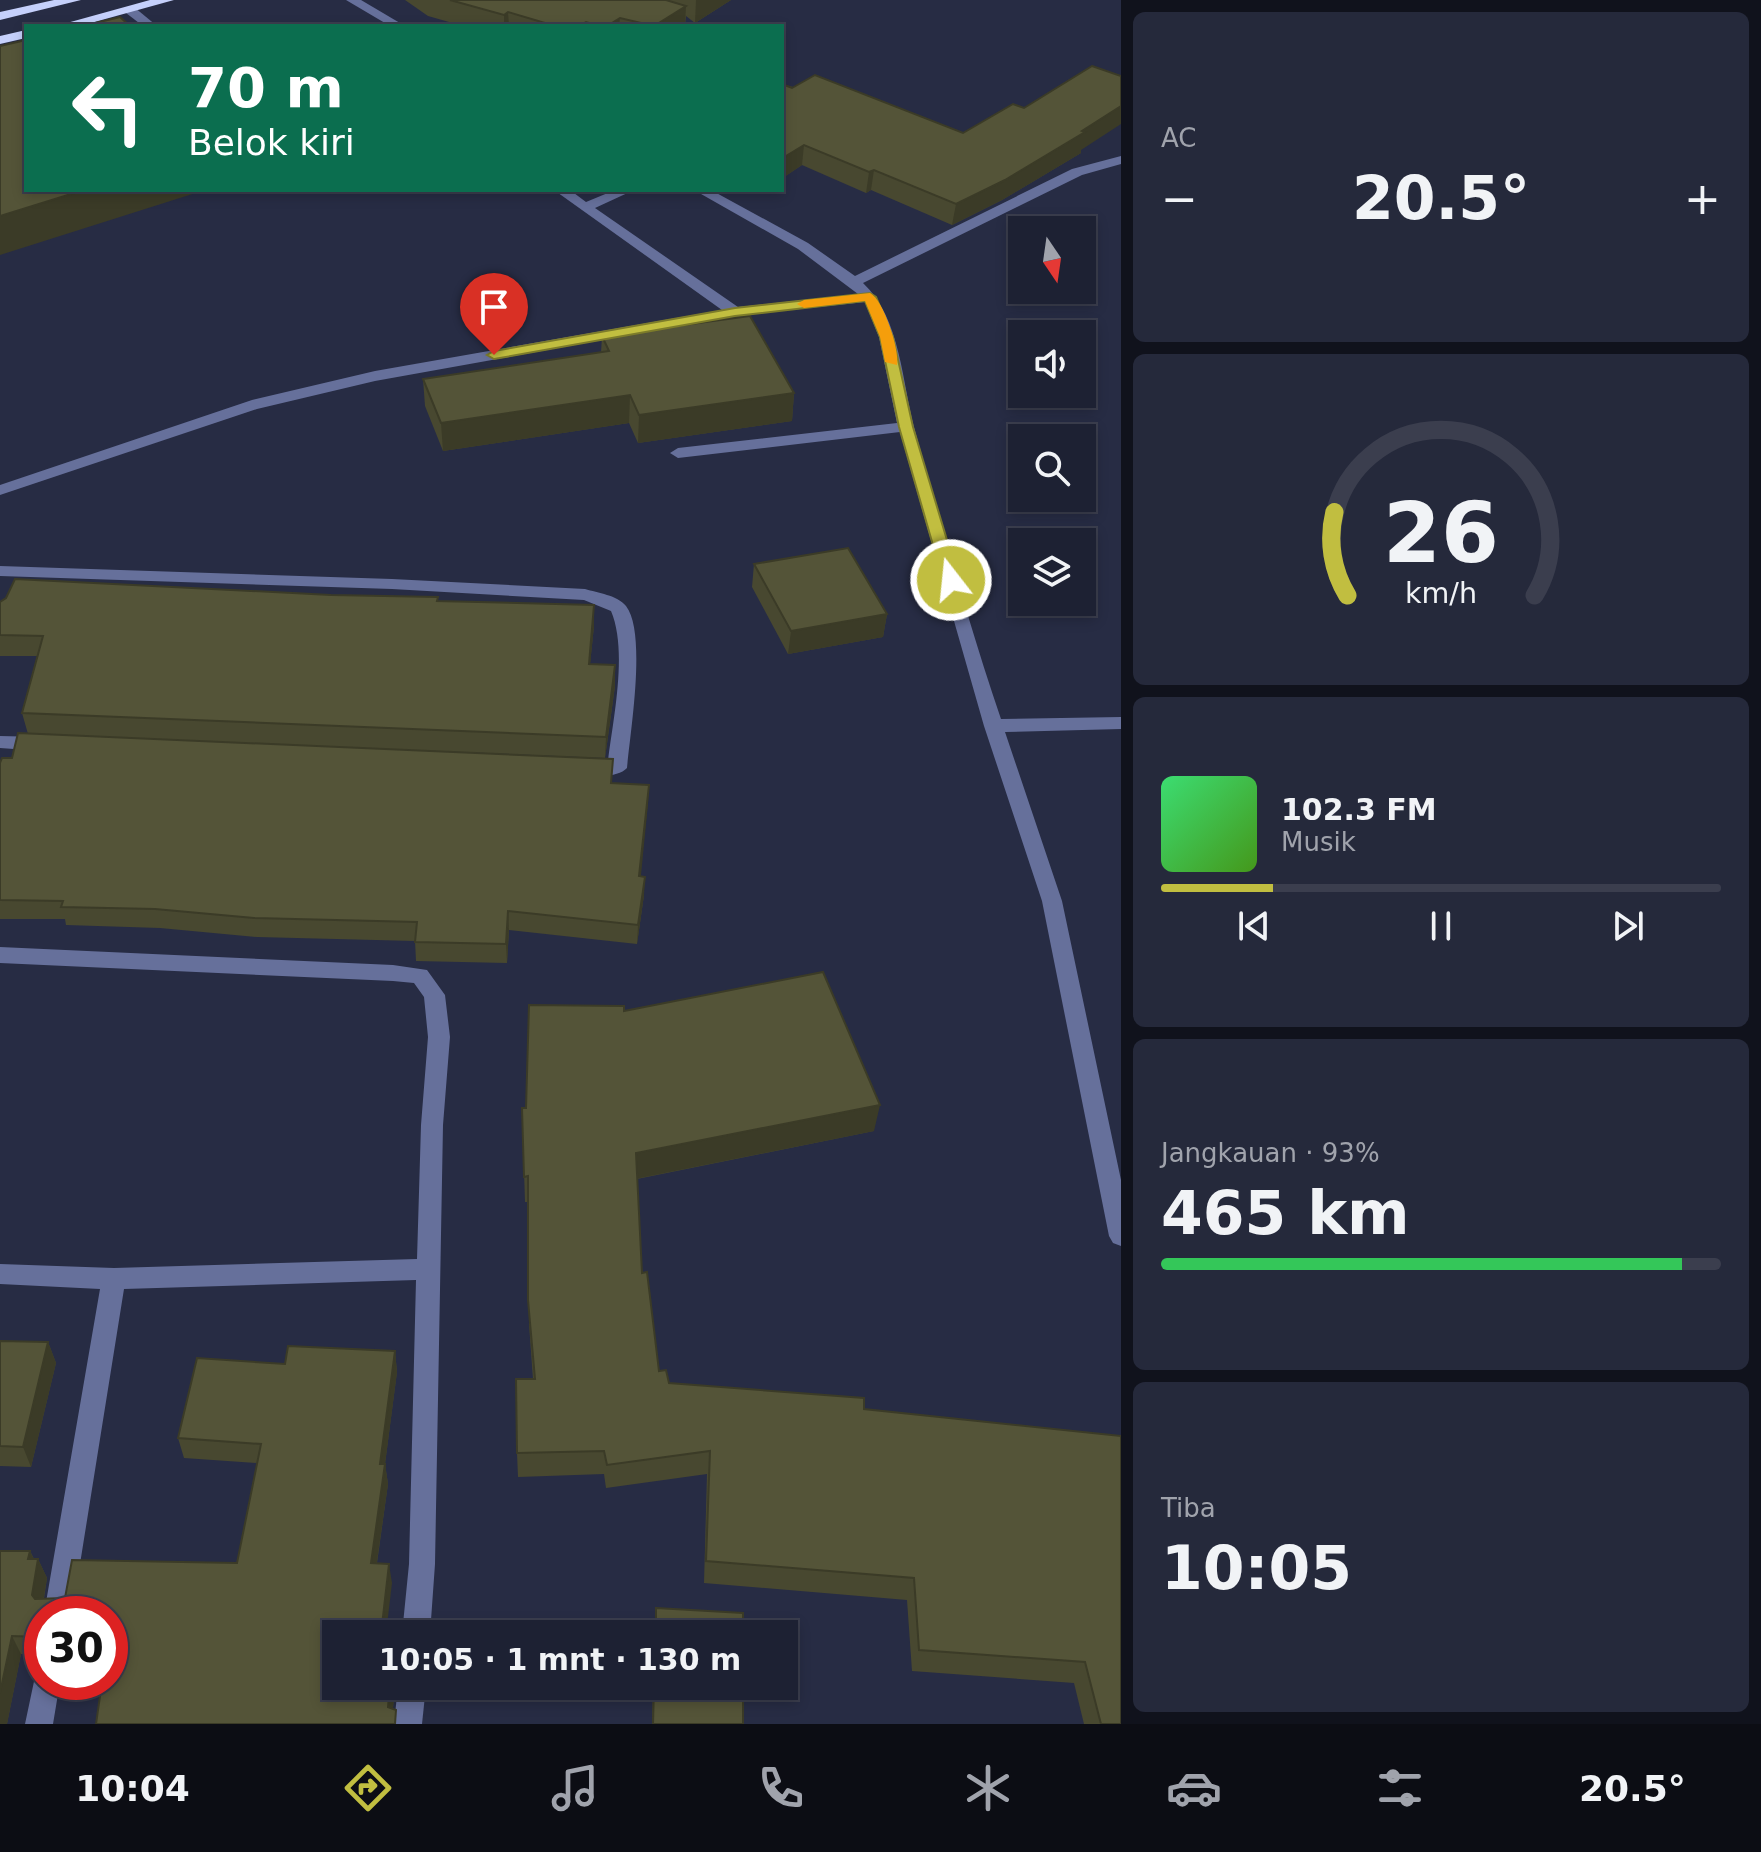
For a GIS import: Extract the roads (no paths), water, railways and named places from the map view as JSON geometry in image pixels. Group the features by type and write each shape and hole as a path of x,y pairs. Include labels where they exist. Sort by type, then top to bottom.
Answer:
{"highway":[{"path":"0,16 74,0"},
{"path":"71,24 167,0"},
{"path":"0,40 24,34"}],"street":[{"path":"352,0 395,24"},
{"path":"130,10 148,24"},
{"path":"854,282 1077,172 1121,160"},
{"path":"564,192 735,312"},
{"path":"585,207 622,192"},
{"path":"705,192 803,246 854,282 870,297 886,337 906,427 993,726 1052,901 1121,1236"},
{"path":"0,490 252,405 375,376 735,312 870,297"},
{"path":"678,453 906,427"},
{"path":"0,571 392,584 585,595 614,604 626,621 625,692 617,768 569,766"},
{"path":"10,596 21,571"},
{"path":"993,726 1121,723"},
{"path":"0,742 63,745"},
{"path":"0,955 312,968 420,976 434,995 439,1037 432,1125 422,1564 417,1620"},
{"path":"0,1274 114,1279 427,1269"},
{"path":"61,1596 114,1279"},
{"path":"39,1724 43,1700"},
{"path":"408,1724 411,1700"}]}
